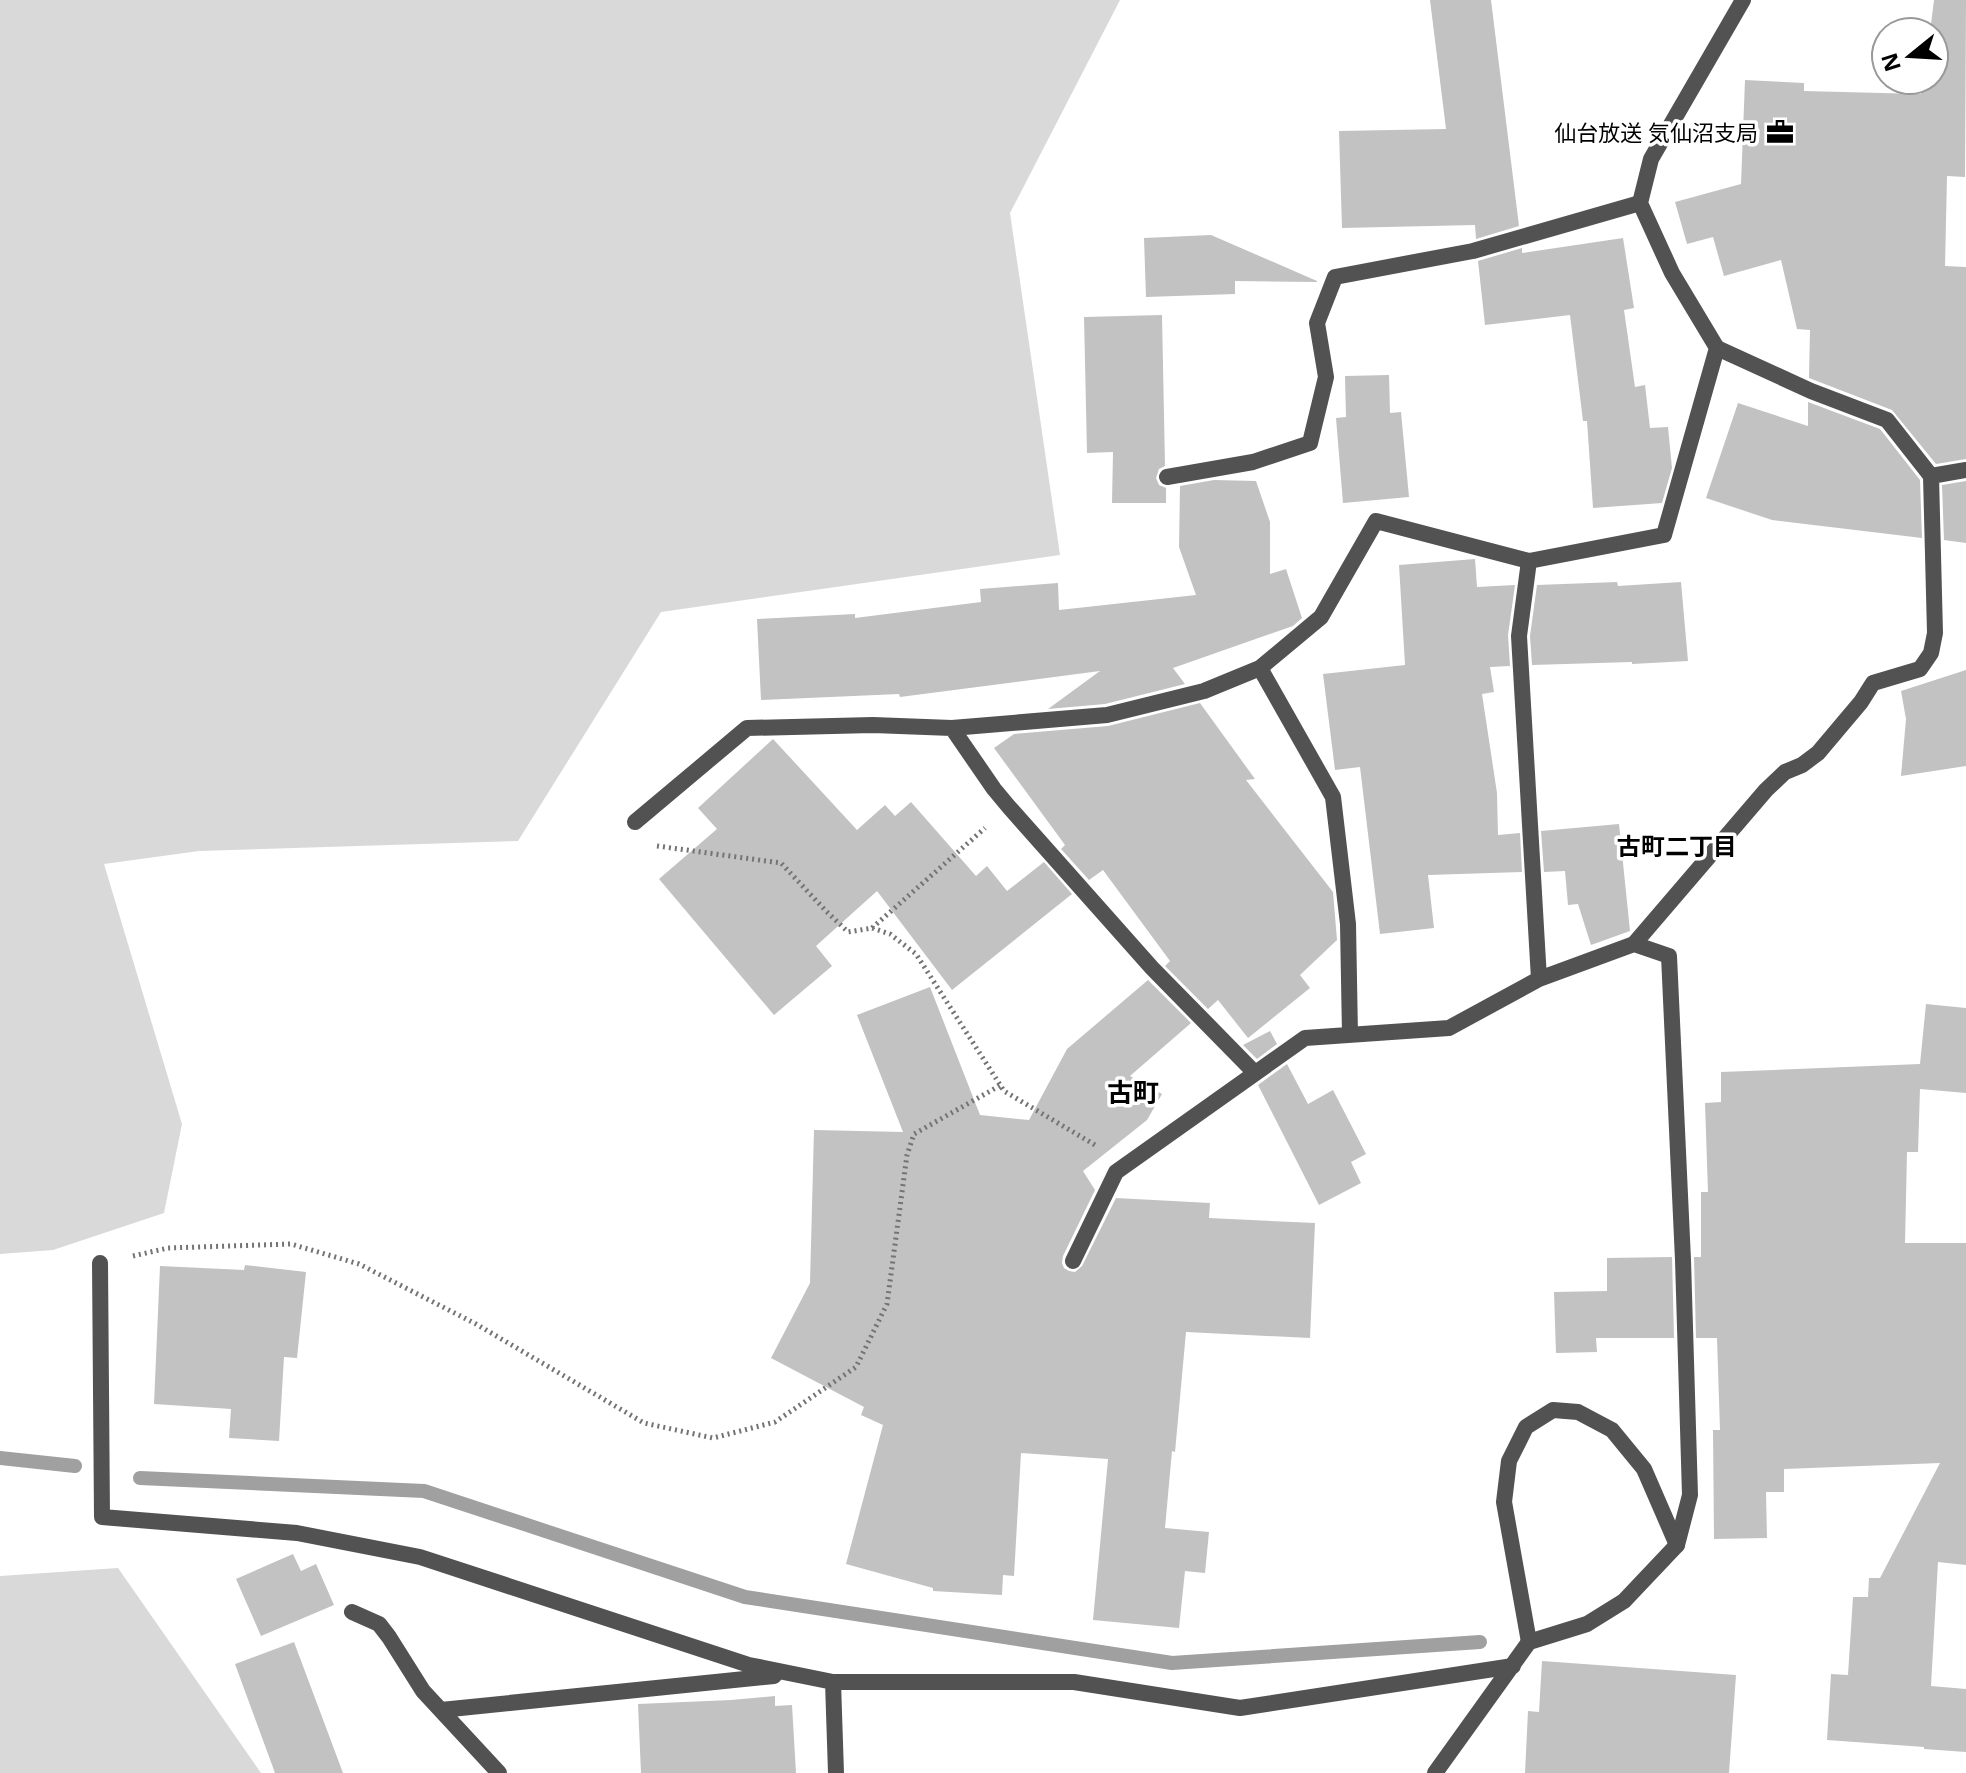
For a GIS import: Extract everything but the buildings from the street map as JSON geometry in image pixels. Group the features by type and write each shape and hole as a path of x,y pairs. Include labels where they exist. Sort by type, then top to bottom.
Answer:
{"street":[{"path":"1073,1261 1116,1172 1305,1038 1449,1028 1539,979 1634,944 1766,790 1785,772 1802,765 1818,753 1873,683 1920,669 1931,653 1935,633 1931,476 1887,420 1811,391 1717,348 1672,273 1640,203 1651,159 1743,0"},
{"path":"1167,477 1253,462 1310,443 1326,377 1317,323 1335,277 1473,251 1640,203"},
{"path":"635,822 747,728 873,725 952,728 1107,715 1204,691 1260,668 1321,617 1376,521 1529,561 1664,535 1717,348"},
{"path":"1931,476 1966,470"},
{"path":"1529,561 1519,636 1539,979"},
{"path":"1260,668 1333,797 1348,924 1350,1035"},
{"path":"952,728 1009,807 1152,968 1255,1073"},
{"path":"1435,1773 1529,1642 1587,1624 1624,1601 1677,1545 1690,1495 1669,956 1634,944"},
{"path":"100,1263 102,1517 297,1533 420,1557 749,1665 833,1682 1074,1682 1240,1708 1513,1666"},
{"path":"1529,1642 1504,1502 1509,1461 1526,1427 1553,1410 1578,1412 1612,1430 1644,1469 1677,1545"},
{"path":"352,1612 379,1624 423,1691 499,1773"},
{"path":"441,1710 793,1674"},
{"path":"833,1682 836,1773"}],"path":[{"path":"872,928 1009,807"},
{"path":"635,822 644,844 781,863 848,932 872,928 890,934 916,954 1004,1091 1127,1164"},
{"path":"100,1263 168,1248 291,1244 359,1264 476,1324 644,1423 713,1438 775,1422 856,1367 887,1304 907,1155 914,1134 1001,1085"}],"shaded area":[{"path":"0,0 1120,0 1010,213 1060,555 661,612 518,841 199,851 104,864 182,1124 164,1213 53,1250 0,1254"},
{"path":"118,1568 261,1773 0,1773 0,1576"}],"waterway":[{"path":"0,1458 75,1466"},
{"path":"140,1478 424,1491 745,1597 1172,1663 1480,1642"}],"place":[{"name":"仙台放送 気仙沼支局","path":"1780,132"}],"district":[{"name":"古町二丁目","path":"1677,845"},
{"name":"古町","path":"1133,1092"}]}
